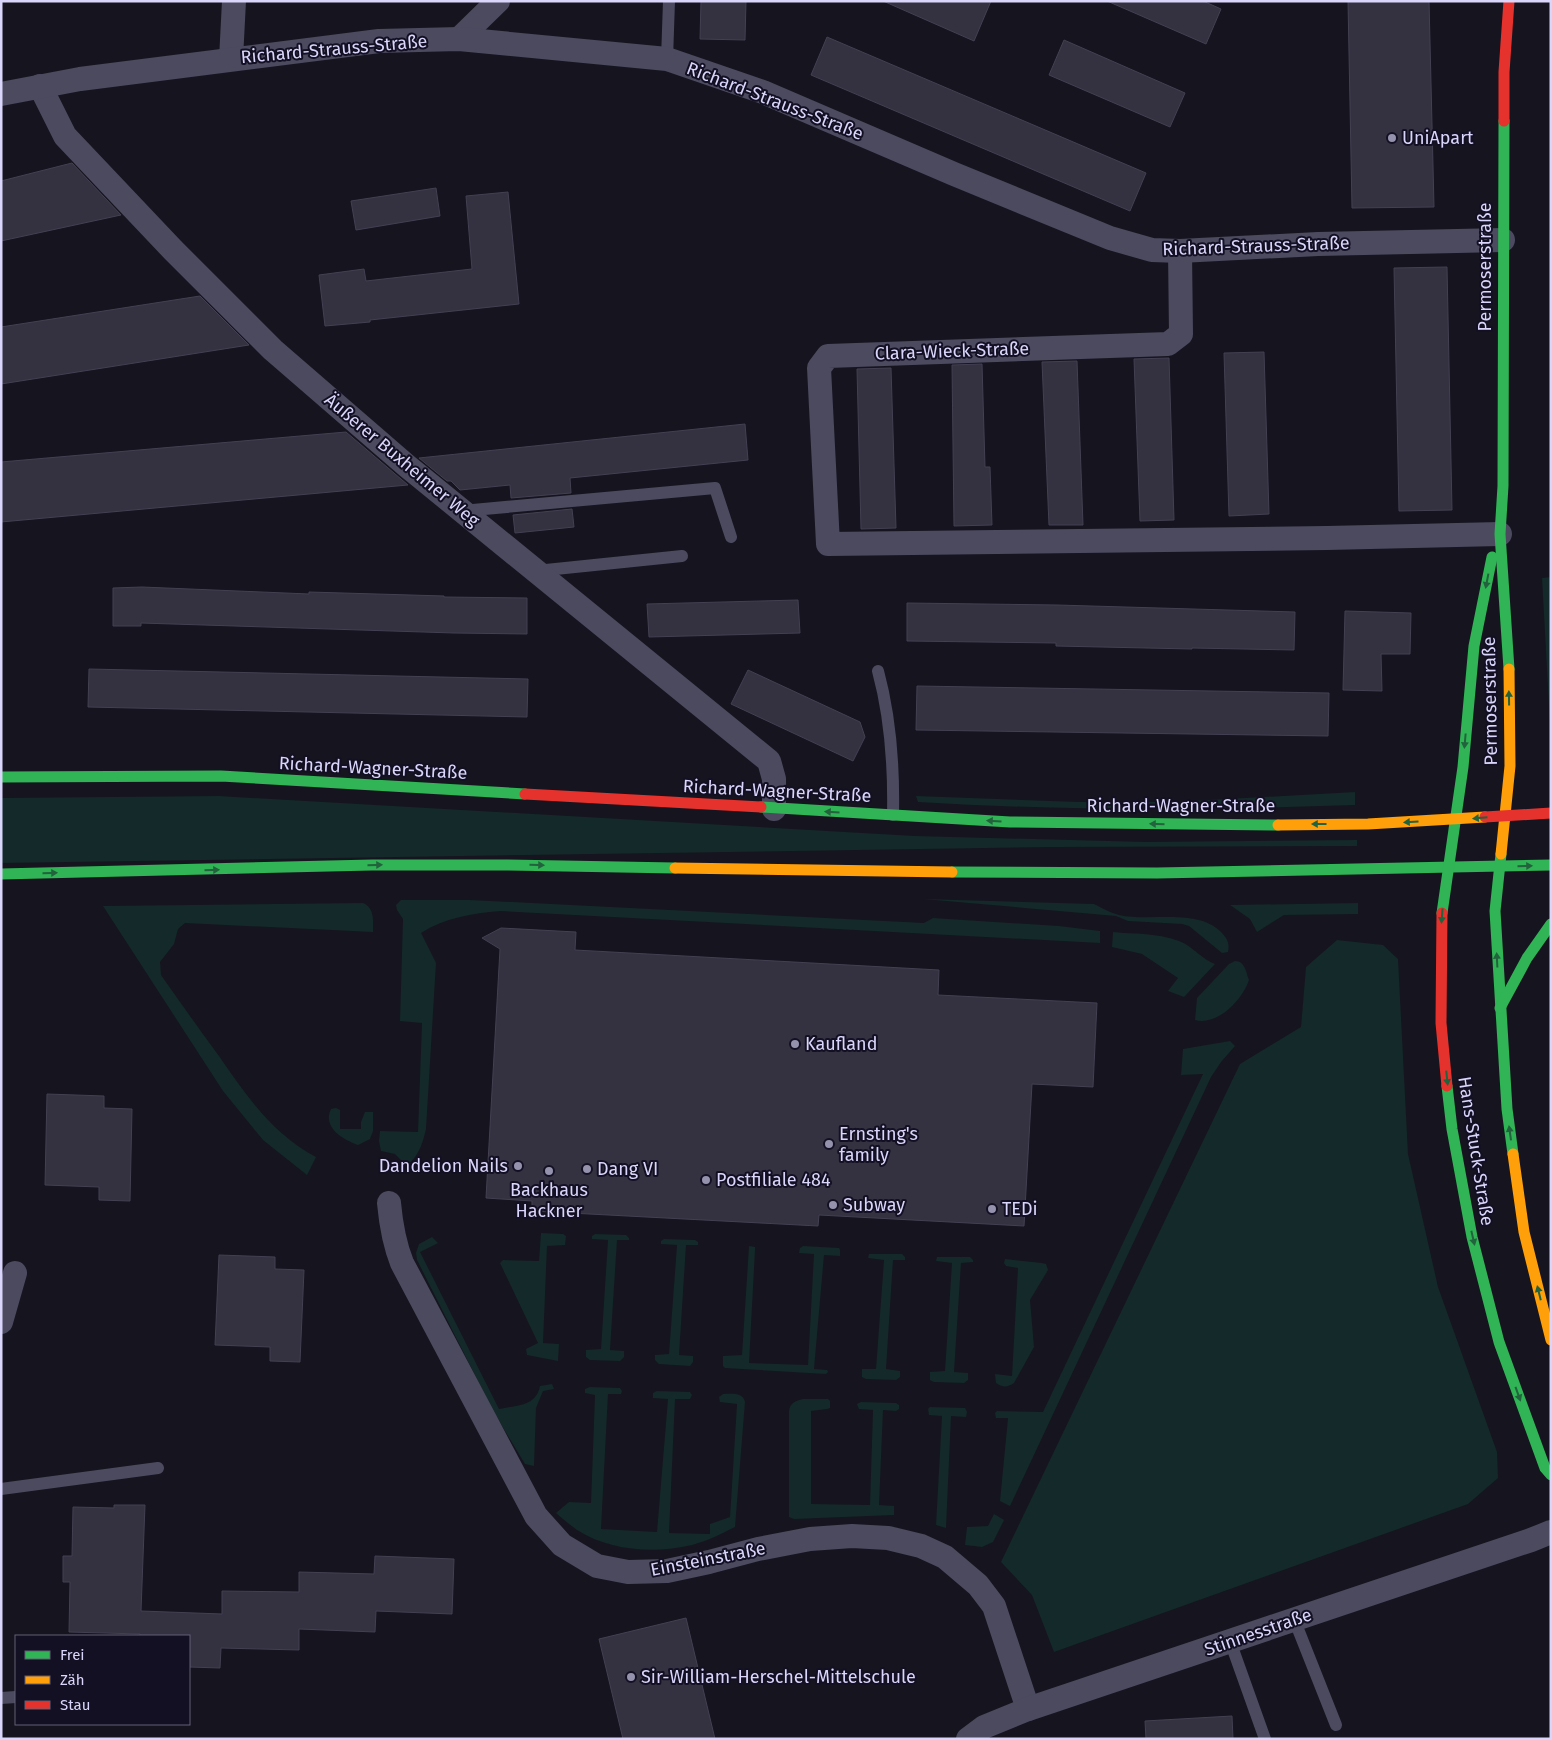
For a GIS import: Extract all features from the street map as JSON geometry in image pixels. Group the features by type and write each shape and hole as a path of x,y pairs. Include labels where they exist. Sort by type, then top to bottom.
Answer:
{"main road":[{"name":"Permoserstraße","path":"1499,867 1510,766 1508,677 1500,534 1503,486 1504,72 1509,1"},
{"name":"Permoserstraße","path":"1455,820 1463,767 1474,646 1490,566 1500,534"},
{"name":"Richard-Wagner-Straße","path":"1,777 222,776 1010,822 1368,824 1551,813"},
{"name":"Hans-Stuck-Straße","path":"1455,820 1442,915 1441,1023 1452,1129 1472,1238 1499,1342 1545,1468 1551,1476"},
{"path":"1,874 400,865 506,865 889,872 1157,873 1551,865"},
{"name":"Hans-Stuck-Straße","path":"1499,867 1495,911 1507,1109 1524,1232 1551,1340"},
{"path":"1500,1008 1527,958 1551,924"}],"street":[{"path":"231,59 234,1"},
{"path":"459,39 498,1"},
{"name":"Richard-Strauss-Straße","path":"1,94 40,86 231,59 379,41 459,39 667,59 763,92 954,174 1110,238 1152,250 1503,240"},
{"name":"Äußerer Buxheimer Weg","path":"40,86 65,136 193,270 273,350 407,466 769,760 774,778 774,809"},
{"name":"Clara-Wieck-Straße","path":"1180,250 1181,334 1168,344 828,356 819,368 828,544 1500,534"},
{"name":"Einsteinstraße","path":"389,1203 394,1244 402,1264 536,1516 562,1545 597,1566 628,1572 667,1571 758,1549 810,1539 852,1536 888,1538 922,1546 945,1557 978,1585 994,1606 1028,1709"},
{"path":"1,1322 15,1273"},
{"name":"Stinnesstraße","path":"968,1739 984,1727 1028,1709 1551,1532"}],"lane":[{"path":"667,59 669,1"},
{"path":"462,511 715,488 730,537"},
{"path":"536,571 682,556"},
{"path":"878,671 885,698 892,750 893,816"},
{"path":"1,1489 158,1468"},
{"path":"1294,1619 1336,1725"},
{"path":"1230,1641 1264,1739"},
{"path":"1,1698 15,1697"}],"green space":[{"path":"1551,577 1551,742 1542,578"},
{"path":"1355,792 1355,805 1191,809 973,805 918,802 916,796 1079,802 1173,802"},
{"path":"219,796 915,836 1146,842 1357,840 1357,846 1054,847 1,863 1,798"},
{"path":"923,899 1094,904 1110,912 1131,917 1186,918 1199,920 1211,925 1225,936 1229,946 1228,952 1222,953 1189,926 1182,924 1128,921 1116,916"},
{"path":"401,900 470,900 924,923 933,918 1059,926 1100,931 1100,943 500,911 479,913 449,920 421,933 436,963 426,1129 417,1154 411,1162 404,1163 395,1154 381,1151 379,1141 380,1131 418,1132 422,1023 400,1021 403,919 396,905"},
{"path":"363,903 370,908 373,919 373,932 185,923 178,929 174,944 160,962 161,975 261,1113 286,1137 316,1157 307,1175 263,1140 223,1091 103,906"},
{"path":"1358,903 1358,914 1284,915 1257,932 1250,919 1230,905"},
{"path":"1113,932 1171,938 1184,943 1215,964 1184,997 1168,991 1178,978 1142,954 1112,947"},
{"path":"1337,940 1383,945 1398,959 1408,1154 1438,1287 1497,1452 1498,1478 1468,1504 1054,1652 1032,1595 1001,1562 1240,1064 1301,1027 1306,967"},
{"path":"1235,961 1243,965 1249,980 1241,996 1228,1010 1220,1015 1204,1021 1195,1020 1197,998 1229,964"},
{"path":"1230,1041 1235,1046 1211,1077 1010,1506 1000,1501 1008,1418 996,1418 995,1413 997,1411 1043,1412 1203,1074 1181,1075 1183,1049"},
{"path":"336,1108 340,1110 340,1129 361,1129 361,1122 365,1112 373,1112 373,1131 370,1139 358,1145 340,1136 329,1122 331,1109"},
{"path":"541,1233 563,1234 566,1236 565,1245 547,1246 543,1343 559,1344 558,1361 527,1355 526,1349 538,1343 500,1263 503,1260 539,1261"},
{"path":"595,1234 626,1235 629,1238 629,1240 617,1240 610,1350 624,1351 624,1357 620,1361 590,1360 586,1357 586,1350 601,1349 608,1240 592,1239 592,1236"},
{"path":"432,1237 438,1243 420,1252 499,1409 524,1404 534,1398 540,1386 552,1384 554,1389 543,1391 536,1408 534,1466 525,1464 493,1411 417,1260 416,1253 419,1244"},
{"path":"664,1239 695,1240 698,1242 698,1245 686,1245 679,1355 693,1356 693,1362 690,1366 659,1364 655,1360 655,1355 669,1354 677,1245 661,1244 661,1241"},
{"path":"749,1246 755,1247 755,1250 749,1363 808,1365 814,1254 799,1253 800,1248 803,1246 839,1248 840,1256 824,1255 814,1369 827,1370 826,1374 725,1368 723,1366 723,1356 742,1355"},
{"path":"869,1254 902,1254 905,1257 905,1260 893,1260 886,1369 900,1371 900,1377 896,1380 866,1379 862,1377 862,1369 876,1369 884,1260 868,1258"},
{"path":"937,1257 970,1257 973,1260 973,1262 961,1263 954,1372 968,1373 968,1380 964,1383 934,1382 930,1380 930,1372 945,1371 952,1263 936,1261"},
{"path":"1005,1259 1046,1264 1048,1270 1030,1300 1034,1347 1014,1383 1009,1386 996,1383 995,1374 1012,1376 1018,1268 1006,1266 1004,1263"},
{"path":"590,1387 620,1388 622,1391 621,1394 608,1394 601,1529 657,1532 668,1399 653,1398 653,1393 657,1391 690,1392 692,1395 690,1399 675,1399 669,1533 710,1534 710,1524 730,1517 737,1404 720,1402 719,1397 723,1394 740,1395 745,1402 735,1527 692,1545 678,1548 633,1549 590,1537 577,1530 556,1513 569,1502 591,1503 595,1395 585,1393 585,1389"},
{"path":"803,1399 828,1399 830,1401 830,1408 811,1411 811,1504 870,1505 873,1410 859,1409 857,1404 861,1402 896,1403 899,1405 899,1409 896,1411 883,1410 879,1505 894,1506 894,1515 794,1519 789,1517 789,1411 793,1403"},
{"path":"930,1407 965,1408 967,1412 966,1417 951,1416 946,1528 936,1525 942,1416 929,1415 928,1409"},
{"path":"994,1514 1004,1520 993,1542 982,1547 965,1545 967,1527 988,1526"}],"building":[{"path":"701,1 746,1 745,40 700,39"},
{"path":"883,1 991,1 974,41"},
{"path":"1107,1 1203,1 1221,9 1206,44"},
{"name":"UniApart","path":"1348,1 1429,1 1434,207 1352,208"},
{"path":"827,37 1146,173 1130,211 811,75"},
{"path":"1064,40 1185,93 1170,127 1049,75"},
{"path":"72,163 121,215 1,241 1,181"},
{"path":"436,188 440,216 356,230 351,201"},
{"path":"508,192 519,304 325,326 319,275 364,269 366,281 472,269 466,196"},
{"path":"1447,267 1452,510 1399,511 1394,268"},
{"path":"200,296 249,345 1,384 1,327"},
{"path":"1264,352 1269,514 1229,516 1224,353"},
{"path":"1169,358 1174,520 1140,521 1134,359"},
{"path":"1077,361 1083,525 1049,525 1042,362"},
{"path":"982,364 985,467 990,467 992,525 954,526 952,365"},
{"path":"891,368 896,528 861,529 857,369"},
{"path":"745,424 748,460 570,478 571,493 511,498 510,485 460,490 451,481 447,481 419,458"},
{"path":"346,432 408,485 1,522 1,462"},
{"path":"572,509 574,527 515,533 513,515"},
{"path":"142,587 309,594 309,592 527,598 527,634 141,623 141,626 113,626 113,588"},
{"path":"798,600 800,633 649,637 647,604"},
{"path":"907,603 1295,612 1294,650 1056,646 1056,643 907,641"},
{"path":"1345,611 1411,613 1410,654 1381,654 1382,691 1343,690"},
{"path":"89,669 528,679 527,717 88,707"},
{"path":"748,670 860,722 865,737 853,761 731,704"},
{"path":"917,686 1329,693 1328,736 916,730"},
{"name":"Kaufland","path":"501,928 576,932 575,950 939,970 938,995 1097,1003 1093,1087 1032,1084 1024,1226 819,1215 818,1226 532,1211 532,1201 486,1198 500,949 482,938"},
{"path":"47,1094 104,1096 104,1108 132,1109 130,1201 99,1200 99,1187 45,1185"},
{"path":"219,1255 275,1257 275,1269 304,1270 300,1362 270,1361 270,1347 215,1345"},
{"path":"114,1505 145,1505 141,1611 222,1614 222,1591 299,1592 299,1572 374,1574 375,1556 454,1559 452,1614 376,1611 375,1632 299,1629 299,1650 221,1648 220,1668 190,1667 190,1635 69,1632 70,1582 63,1582 63,1556 72,1556 73,1507 114,1508"},
{"path":"686,1618 715,1739 623,1739 599,1639"},
{"path":"1232,1716 1233,1739 1146,1739 1145,1721"}],"traffic: fast":[{"path":"1504,121 1503,486 1500,534 1509,669"},
{"path":"1442,913 1463,767 1474,646 1492,557"},
{"path":"1,777 221,776 525,794"},
{"path":"761,807 1010,822 1278,825"},
{"path":"1501,854 1495,911 1507,1109 1513,1154"},
{"path":"1,874 372,865 675,868"},
{"path":"952,872 1157,873 1551,865"},
{"path":"1500,1008 1527,958 1551,924"},
{"path":"1447,1086 1452,1129 1472,1237 1499,1342 1545,1468 1551,1475"}],"traffic: slow":[{"path":"1501,854 1510,766 1509,669"},
{"path":"1278,825 1368,824 1485,817"},
{"path":"675,868 952,872"},
{"path":"1513,1154 1524,1232 1551,1340"}],"traffic: jam":[{"path":"1504,121 1504,72 1509,1"},
{"path":"525,794 761,807"},
{"path":"1485,817 1551,813"},
{"path":"1442,913 1441,1023 1447,1086"}],"place":[{"name":"UniApart","path":"1392,138"},
{"name":"Kaufland","path":"795,1044"},
{"name":"Ernsting's family","path":"829,1144"},
{"name":"Dandelion Nails","path":"518,1166"},
{"name":"Dang VI","path":"587,1169"},
{"name":"Backhaus Hackner","path":"549,1171"},
{"name":"Postfiliale 484","path":"706,1180"},
{"name":"Subway","path":"833,1205"},
{"name":"TEDi","path":"992,1209"},
{"name":"Sir-William-Herschel-Mittelschule","path":"631,1677"}]}
